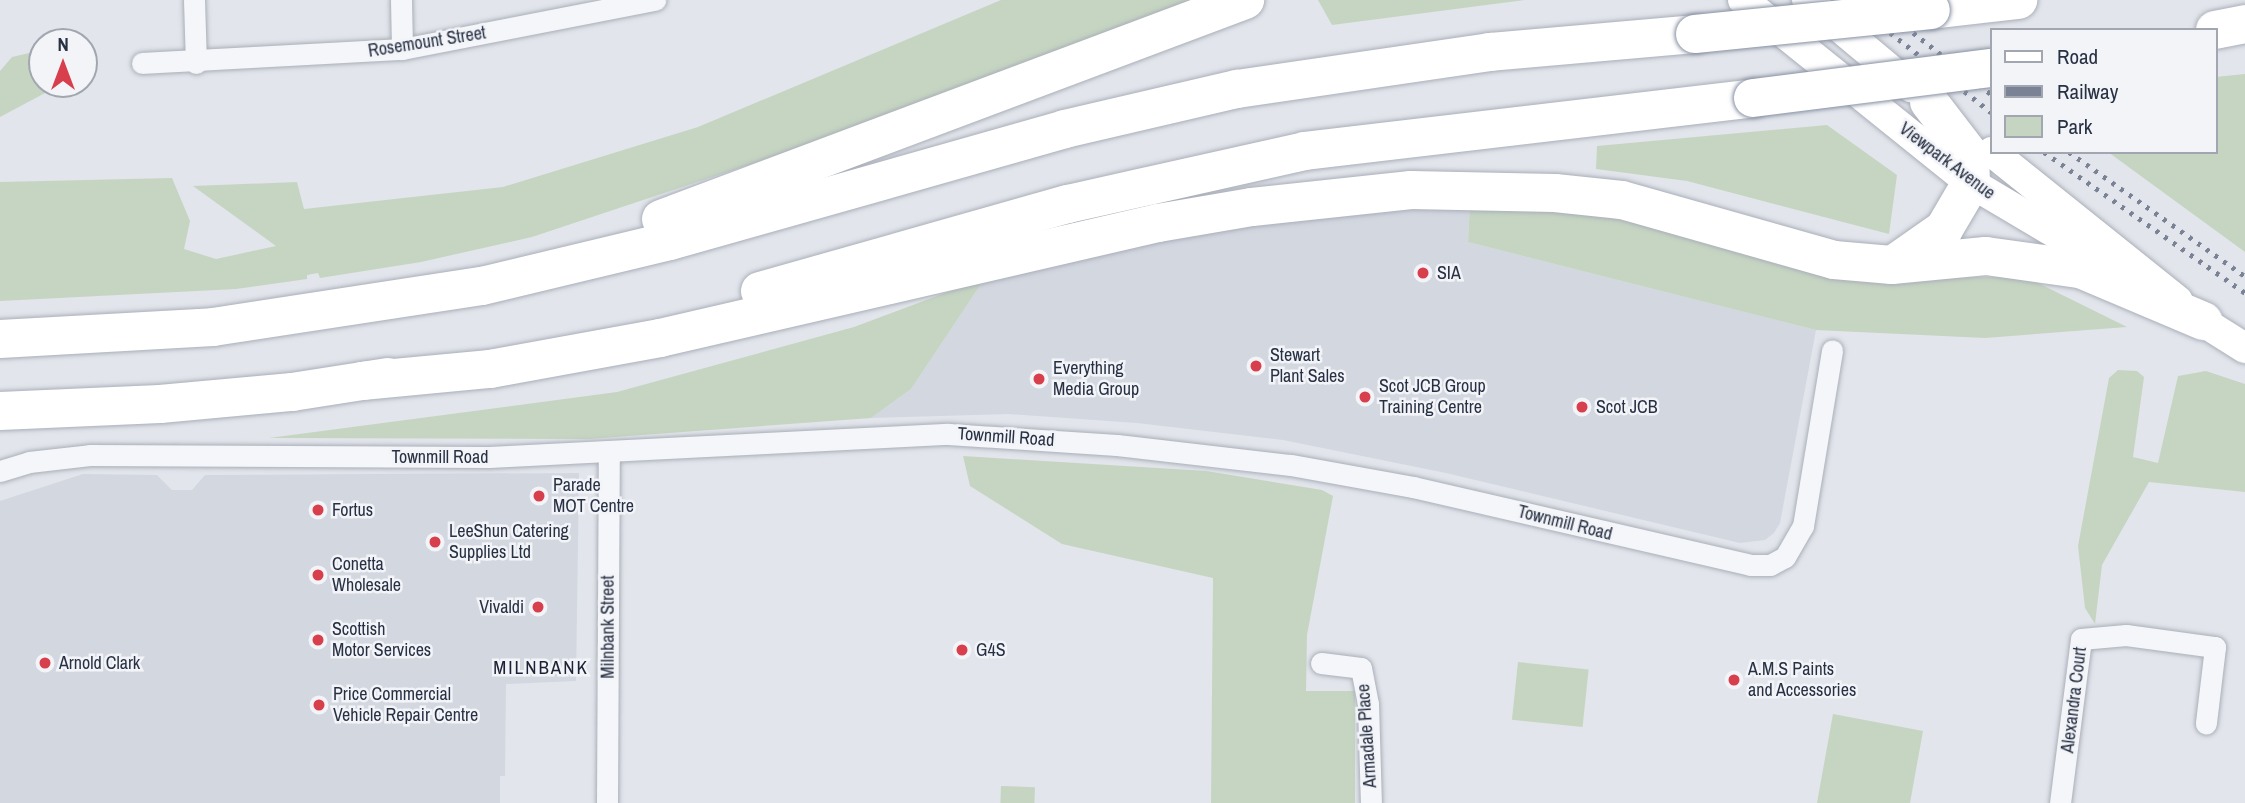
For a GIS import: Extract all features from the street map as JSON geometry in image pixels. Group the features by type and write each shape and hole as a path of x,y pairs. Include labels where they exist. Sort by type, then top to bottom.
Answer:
{"highway":[{"path":"482,286 1245,0"},
{"path":"0,340 213,327 482,286 670,241 1065,129 1237,89 1490,52 1695,34 2018,0"},
{"path":"2217,30 2245,24"},
{"path":"362,381 510,356 1183,175 1404,137 1990,68"},
{"path":"1892,265 1944,229 1984,162 1970,155 1929,102"},
{"path":"0,411 174,403 490,369 660,338 1157,223 1252,207 1410,190 1542,192 1622,201 1685,214 1834,260 1892,265 1986,256 2080,269 2203,321"}],"street":[{"path":"194,0 196,63"},
{"path":"401,0 402,49"},
{"name":"Rosemount Street","path":"142,63 196,63 402,49 655,0"},
{"name":"Viewpark Avenue","path":"1743,0 1984,162 2203,321 2245,348"},
{"name":"Viewpark Avenue","path":"1807,0 1929,102"},
{"name":"Townmill Road","path":"0,471 29,461 90,455 489,457 948,433 1117,445 1311,468 1750,565 1770,565 1791,551 1803,526 1832,350"},
{"name":"Milnbank Street","path":"607,803 609,451"},
{"name":"Alexandra Court","path":"2060,803 2081,639 2126,635 2215,647 2206,723"},
{"name":"Armadale Place","path":"1321,663 1361,668 1368,704 1371,803"}],"shaded area":[{"name":"Scot JCB","path":"1470,202 1468,242 1816,330 1780,523 1774,533 1765,540 1740,543 1446,473 1283,440 1137,423 1008,414 871,418 911,389 985,278 1151,236"},
{"path":"579,473 576,681 506,684 505,776 500,776 500,803 0,803 0,501 83,474 157,475 172,490 192,490 205,475"}],"green space":[{"path":"1001,0 1193,0 781,154 532,237 421,262 320,278 318,273 307,275 307,279 236,289 0,301 0,182 172,178 190,221 184,249 216,259 276,246 193,186 297,182 304,209 503,187 698,127"},
{"path":"1318,0 1525,0 1332,25"},
{"path":"28,53 28,98 36,98 0,117 0,71 12,57"},
{"path":"2245,74 2245,252 2111,154 2217,154 2217,77"},
{"path":"1827,125 1897,175 1889,234 1687,181 1596,169 1597,146"},
{"path":"1470,202 1576,211 1662,228 1835,278 2026,277 2127,327 1985,338 1816,330 1468,242"},
{"path":"985,278 911,389 871,418 589,439 269,438 617,392 854,327"},
{"path":"2118,370 2137,371 2144,377 2133,457 2158,463 2178,376 2206,371 2245,384 2245,492 2149,482 2102,565 2095,624 2085,608 2078,546 2109,378"},
{"path":"963,456 1206,471 1322,490 1333,496 1307,635 1306,691 1355,691 1355,803 1211,803 1213,578 1062,544 970,486"},
{"path":"1518,662 1589,669 1583,727 1512,720"},
{"path":"1833,714 1923,731 1910,803 1817,803"},
{"path":"1001,786 1035,787 1034,803 1000,803"}],"railway":[{"path":"1849,0 1990,111"},
{"path":"1872,0 1990,93"},
{"path":"2047,154 2245,293"},
{"path":"2072,154 2245,276"}],"place":[{"name":"SIA","path":"1423,273"},
{"name":"Stewart Plant Sales","path":"1256,366"},
{"name":"Everything Media Group","path":"1039,379"},
{"name":"Scot JCB Group Training Centre","path":"1365,397"},
{"name":"Scot JCB","path":"1582,407"},
{"name":"Parade MOT Centre","path":"539,496"},
{"name":"Fortus","path":"318,510"},
{"name":"LeeShun Catering Supplies Ltd","path":"435,542"},
{"name":"Conetta Wholesale","path":"318,575"},
{"name":"Vivaldi","path":"538,607"},
{"name":"Scottish Motor Services","path":"318,640"},
{"name":"G4S","path":"962,650"},
{"name":"Arnold Clark","path":"45,663"},
{"name":"A.M.S Paints and Accessories","path":"1734,680"},
{"name":"Price Commercial Vehicle Repair Centre","path":"319,705"}],"district":[{"name":"MILNBANK","path":"541,668"}]}
